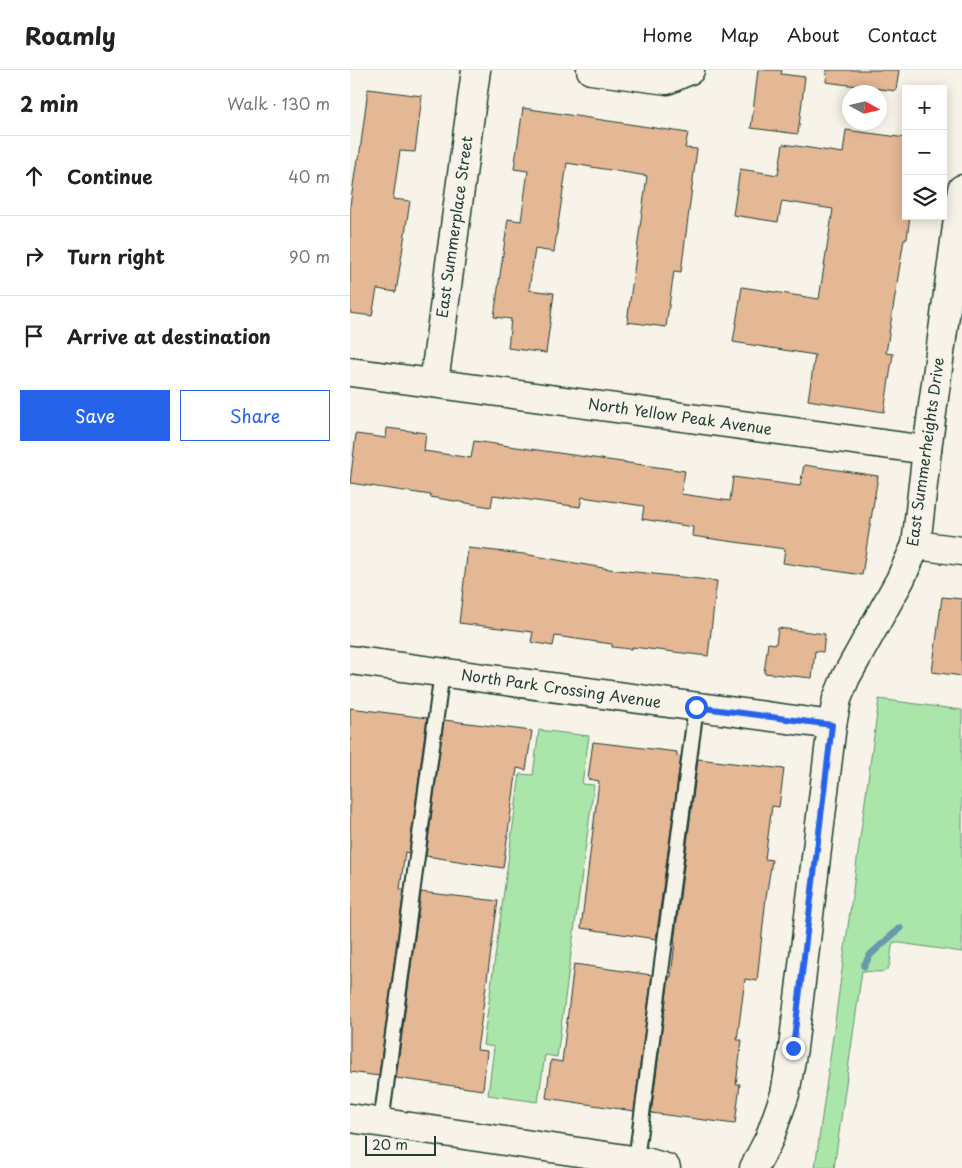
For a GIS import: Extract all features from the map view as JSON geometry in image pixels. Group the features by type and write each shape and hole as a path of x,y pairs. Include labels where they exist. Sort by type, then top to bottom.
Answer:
{"street":[{"name":"East Summerplace Street","path":"434,383 476,70"},
{"path":"591,70 667,80 690,70"},
{"name":"East Summerheights Drive","path":"754,1168 769,1139 785,1094 794,1038 832,725 837,698 846,677 900,580 916,545 926,450 962,190"},
{"name":"North Yellow Peak Avenue","path":"350,372 926,450"},
{"path":"916,545 962,551"},
{"name":"North Park Crossing Avenue","path":"350,660 832,725"},
{"path":"350,1118 636,1160 666,1168"}],"lane":[{"path":"382,1123 442,672"},
{"path":"636,1160 696,707"}],"green space":[{"path":"879,699 962,710 962,952 893,942 888,969 880,972 862,971 834,1168 815,1168"},
{"path":"539,730 589,736 582,784 594,785 557,1057 545,1055 538,1102 488,1095 494,1047 483,1045 520,774 533,775"}],"building":[{"path":"758,70 782,70 781,74 805,77 798,134 751,128"},
{"path":"827,70 899,70 896,91 887,90 887,85 849,85 826,82"},
{"path":"368,89 422,96 415,152 400,151 393,199 410,201 396,292 377,289 372,316 350,313 350,206 357,159 359,159"},
{"path":"523,108 688,133 685,148 697,149 681,272 674,271 666,327 627,322 647,176 567,163 554,252 535,249 529,290 554,293 546,353 508,348 511,319 494,317 508,219 521,221 528,171 514,169"},
{"path":"846,130 902,137 902,220 909,220 907,239 904,239 886,353 893,354 884,412 808,400 815,355 733,342 742,287 819,299 833,209 782,201 778,222 733,215 740,169 778,175 783,144 843,153"},
{"path":"387,428 426,433 424,451 471,458 474,441 685,471 681,494 730,501 733,477 800,486 804,465 878,476 862,575 783,563 785,549 692,536 693,527 642,519 644,506 582,497 580,507 493,495 491,507 430,497 431,495 350,483 356,434 386,438"},
{"path":"468,548 524,554 609,569 717,581 708,656 632,647 631,649 612,647 612,644 555,636 553,646 531,642 533,632 459,623"},
{"path":"942,597 962,599 962,676 932,672"},
{"path":"778,628 825,634 823,652 815,651 812,678 764,673 768,643 776,644"},
{"path":"350,708 427,718 409,853 405,852 400,889 404,889 379,1076 350,1072"},
{"path":"444,720 532,731 526,770 517,768 503,868 426,856"},
{"path":"593,742 677,752 677,756 681,757 656,939 581,928 599,781 588,779"},
{"path":"698,759 784,769 779,807 772,806 765,859 772,860 757,981 745,979 737,1040 742,1040 736,1084 740,1084 735,1124 651,1113 669,977 671,977"},
{"path":"421,892 498,901 477,1050 487,1051 483,1090 396,1078"},
{"path":"574,964 652,975 634,1111 546,1098 551,1060 562,1062"}],"waterway":[{"path":"864,966 870,955 900,928"}],"route":[{"path":"696,707 832,725 793,1048"}]}
